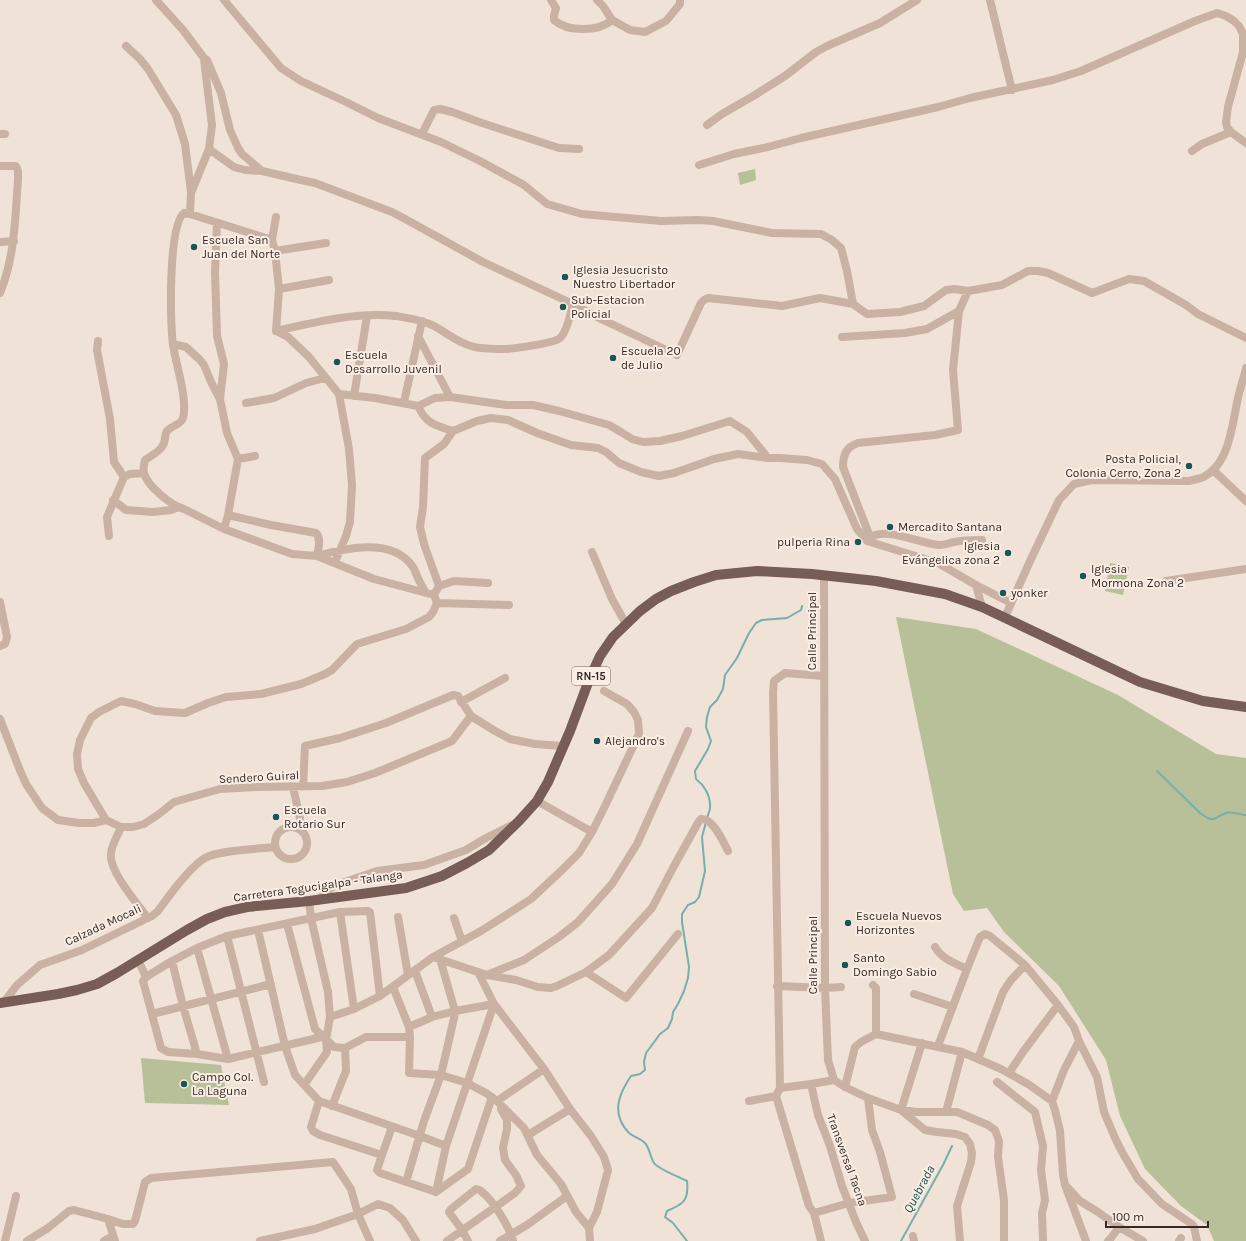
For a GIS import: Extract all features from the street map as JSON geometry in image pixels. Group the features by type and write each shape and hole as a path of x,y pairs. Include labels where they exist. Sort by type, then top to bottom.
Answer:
{"main road":[{"name":"Carretera Tegucigalpa - Talanga","path":"2,1003 58,994 97,984 207,919 225,912 246,907 314,901 406,888 442,876 489,850 519,821 537,800 548,782 589,680 600,656 613,637 640,610 656,599 694,582 716,575 757,571 824,576 876,581 945,594 1005,617 1140,682 1203,702 1246,707"}],"street":[{"path":"156,0 207,60 221,93 230,130 238,148 242,154 262,172"},
{"path":"224,0 281,68 301,81 378,118 441,142 511,177 524,185 547,204 582,214 661,221 713,221 772,233 822,234 841,248 853,304"},
{"path":"551,0 556,8 554,20 570,29 594,28 605,25 612,20"},
{"path":"597,0 612,20 630,30 645,32 666,21 680,4 680,0"},
{"path":"707,125 722,114 773,84 816,52 880,23 918,0"},
{"path":"990,0 1012,90"},
{"path":"699,165 734,154 938,107 970,98 1053,80 1081,71 1195,21 1217,13 1234,21 1239,26 1243,39 1243,52 1226,115 1227,127 1231,132 1246,143"},
{"path":"126,46 140,59 148,70 176,115 185,144 191,193 190,214"},
{"path":"191,193 209,149 212,125 204,58"},
{"path":"422,134 434,110 437,109 452,112 560,148 579,149"},
{"path":"1192,151 1202,144 1231,132"},
{"path":"209,149 234,167 315,183 392,212 482,262 573,304 677,355 701,303 708,298 782,306 820,298 853,304 867,314 900,312 924,306 946,290 954,289 968,291 1002,285 1028,271 1038,270 1092,293 1129,279 1144,281 1186,305 1198,314 1246,338"},
{"path":"0,166 16,166 18,171 14,241 0,293"},
{"path":"272,240 190,214 184,213 179,218 174,241 171,295 173,344 186,407 181,422 166,432 164,444 161,449 145,460 144,474 153,488 178,507 224,529 292,554 317,556 374,579 434,595"},
{"path":"276,217 272,240 275,251 278,289 276,331"},
{"path":"217,222 215,272 217,336 224,364 220,400"},
{"path":"0,242 14,241"},
{"path":"275,251 326,243"},
{"path":"278,289 329,280"},
{"path":"868,539 843,467 843,458 848,449 858,443 935,435 958,430 953,370 959,311 968,291"},
{"path":"276,331 328,319 367,316 396,316 433,326 452,338 472,347 505,349 540,344 560,338 564,332 573,304"},
{"path":"842,337 905,333 928,329 959,311"},
{"path":"354,396 367,316"},
{"path":"404,402 422,322"},
{"path":"276,331 288,337 309,357 339,394 349,449 352,485 350,522 335,562"},
{"path":"418,336 450,397"},
{"path":"98,342 97,350 110,419 114,462 124,476"},
{"path":"173,344 186,348 204,365 220,400 227,433 238,460 224,529"},
{"path":"1005,617 1059,500 1074,484 1092,480 1189,481 1201,478 1213,470 1222,460 1232,430 1238,396 1246,370"},
{"path":"246,403 274,398 306,383 325,378"},
{"path":"339,394 404,402 418,406 435,398 450,397 506,405 533,405 609,425 632,439 643,442 660,441 682,436 730,421 747,432 768,458"},
{"path":"1238,396 1246,402"},
{"path":"418,406 422,415 428,421 436,426 453,431"},
{"path":"439,586 424,544 420,527 423,507 425,458 428,454 444,444 453,431 477,421 491,418 508,420 537,433 571,445 598,448 606,452 619,463 641,472 659,476 674,473 714,459 738,454 768,458 807,460 822,464 835,479 857,529 868,539 938,563 976,586 1012,603"},
{"path":"238,460 255,456"},
{"path":"1213,470 1246,501"},
{"path":"109,536 107,517 124,476 130,474 144,474"},
{"path":"114,500 126,510 154,512 171,510 178,507"},
{"path":"228,515 316,533 319,536 317,556"},
{"path":"868,539 882,533 938,545 952,542 982,540"},
{"path":"317,556 340,549 367,547 385,549 399,554 412,566 425,592"},
{"path":"592,552 612,599 626,624"},
{"path":"1166,581 1246,569"},
{"name":"Calle Principal","path":"824,576 825,988 828,1060 834,1080"},
{"path":"148,918 122,884 110,860 111,852 121,827 106,820 84,783 78,769 80,740 91,718 98,712 121,701 155,711 186,712 226,697 261,694 301,684 332,670 356,644 406,629 429,617 437,603 434,595 439,586 454,581 488,583"},
{"path":"976,586 982,607"},
{"path":"0,602 7,638 5,644 0,646"},
{"path":"437,603 509,606"},
{"path":"821,1241 814,1213 809,1206 778,1092 773,692 774,680 785,673 824,676"},
{"path":"461,702 505,678"},
{"path":"330,1017 354,1009 380,996 411,973 531,898 579,853 592,832 639,734 638,720 634,712 626,704 604,691"},
{"path":"303,787 305,746 340,738 386,723 453,695 458,696 471,716 495,732 510,739 535,744 563,746"},
{"name":"Sendero Guiral","path":"121,827 133,827 144,824 174,802 220,789 322,786 347,782 375,773 452,741 471,716"},
{"path":"0,719 26,784 42,808 58,820 79,823 94,823 106,820"},
{"path":"486,975 524,960 560,937 578,922 612,884 637,844 688,731"},
{"path":"293,787 307,846 306,851 299,858 284,858 280,856 275,847 274,842 276,836 283,829 294,827 299,828 303,832"},
{"path":"537,800 592,832"},
{"path":"437,958 486,975 516,980 538,987 551,988 557,986 586,972 608,955 652,908 677,860 701,819 707,819 711,823 721,836 728,851"},
{"path":"304,1086 327,1052 324,1039 330,1017 328,992 311,918 314,901 336,885 346,881 377,871 424,865 466,850 519,821"},
{"name":"Calzada Mocali","path":"2,1003 17,985 40,965 82,950 148,918 158,911 188,874 205,858 222,853 275,847"},
{"path":"324,1039 228,1059 197,1054 168,1052 161,1048 143,981 146,977 172,961 197,948 227,936 340,912 368,911 370,912 380,996"},
{"path":"340,912 354,1009"},
{"path":"398,917 411,973 432,1017"},
{"path":"454,918 462,941"},
{"path":"287,924 315,1029 324,1039 334,1047 345,1048 366,1038 410,1037"},
{"path":"258,930 285,1046 295,1075 304,1086 319,1101 446,1146"},
{"path":"586,972 626,998 678,934"},
{"path":"938,1046 966,969 980,937 985,934 990,936 1025,965 1074,1027 1079,1041 1097,1077 1104,1112 1122,1152 1138,1179 1162,1204 1192,1224 1197,1241"},
{"path":"227,936 264,1082"},
{"path":"935,947 939,954 966,969"},
{"path":"197,948 228,1059"},
{"path":"406,1182 441,1075 455,1011 437,958"},
{"path":"138,960 146,977"},
{"path":"172,961 197,1054"},
{"path":"978,1059 1003,992 1011,980 1025,965"},
{"path":"478,972 494,1004 544,1069 604,1157 608,1170 597,1212 589,1228 590,1241"},
{"path":"152,1014 271,984"},
{"path":"873,985 876,988 876,1034"},
{"path":"777,986 825,988 841,987"},
{"path":"393,987 409,1027 410,1037 408,1073 441,1075 467,1083 495,1099 524,1128 537,1155 561,1184 576,1212 589,1228"},
{"path":"914,994 953,1007"},
{"path":"409,1027 432,1017 494,1004"},
{"path":"436,1192 446,1146 494,1004"},
{"path":"1009,1073 1022,1052 1058,1005"},
{"path":"845,1087 855,1047 876,1034 962,1052 1009,1073 1028,1084 1052,1101 1060,1131 1062,1174 1086,1241"},
{"path":"1052,1101 1064,1070 1079,1041"},
{"path":"900,1110 922,1043"},
{"path":"332,1106 346,1071 345,1048"},
{"path":"946,1112 962,1052"},
{"path":"436,1192 468,1169 495,1099 544,1069"},
{"path":"749,1101 778,1092 834,1080 868,1098 900,1110 917,1112 957,1112 988,1125 995,1130 999,1141 998,1157 1004,1200 1004,1241"},
{"path":"997,1082 1035,1112 1043,1146 1041,1170 1045,1200 1042,1213 1043,1241"},
{"name":"Transversal Tacna","path":"811,1084 818,1115 830,1146 842,1186 865,1241"},
{"path":"814,1213 849,1203 892,1197 880,1152 872,1130 868,1098"},
{"path":"447,1241 515,1193 521,1186 516,1175 505,1160 503,1148 507,1120 495,1099"},
{"path":"319,1101 311,1127 313,1131 382,1155"},
{"path":"528,1135 570,1109"},
{"path":"900,1110 925,1130 956,1134 965,1137 970,1144 972,1153 957,1206 960,1241"},
{"path":"392,1127 377,1170 378,1172 436,1192"},
{"path":"27,1241 48,1228 69,1211 74,1210 123,1224 133,1224 145,1182 151,1178 333,1162 351,1189 358,1214 370,1241"},
{"path":"1065,1185 1080,1201 1143,1241"},
{"path":"468,1241 449,1212 476,1190 482,1191 495,1206 512,1238"},
{"path":"4,1241 16,1196"},
{"path":"500,1241 512,1238 567,1196"},
{"path":"260,1241 315,1228 358,1214 378,1204 390,1208 403,1220 416,1241"},
{"path":"104,1241 114,1238 108,1219"},
{"path":"1108,1241 1119,1227"}],"green space":[{"path":"755,169 756,180 740,185 738,173"},
{"path":"1110,563 1129,567 1123,595 1105,591"},
{"path":"896,617 976,629 1118,695 1216,754 1246,758 1246,1241 1214,1241 1207,1225 1181,1206 1145,1169 1120,1116 1106,1060 1059,986 1004,932 987,908 964,911 953,894"},
{"name":"Campo Col. La Laguna","path":"141,1058 221,1065 229,1105 145,1103"}],"waterway":[{"path":"707,818 710,808 710,801 704,787 696,779 695,771 711,741 706,727 710,707 717,700 723,689 725,675 737,658 749,633 756,623 762,620 787,618 801,610 802,606"},
{"name":"Quebrada","path":"1157,771 1200,813 1209,818 1214,819 1228,813 1246,815"},
{"path":"687,1241 673,1223 665,1217 667,1211 678,1206 686,1197 687,1181 664,1170 654,1163 645,1143 629,1133 623,1126 618,1112 618,1104 626,1083 631,1076 640,1074 645,1070 644,1062 646,1053 660,1034 668,1028 673,1012 684,991 688,978 689,967 682,914 688,905 695,902 699,897 705,871 702,837 706,822"},
{"name":"Quebrada","path":"901,1241 952,1146"}],"place":[{"name":"Escuela San Juan del Norte","path":"194,247"},
{"name":"Iglesia Jesucristo Nuestro Libertador","path":"565,277"},
{"name":"Sub-Estacion Policial","path":"563,307"},
{"name":"Escuela 20 de Julio","path":"613,358"},
{"name":"Escuela Desarrollo Juvenil","path":"337,362"},
{"name":"Posta Policial, Colonia Cerro, Zona 2","path":"1189,466"},
{"name":"Mercadito Santana","path":"890,527"},
{"name":"pulperia Rina","path":"858,542"},
{"name":"Iglesia Evángelica zona 2","path":"1008,553"},
{"name":"Iglesia Mormona Zona 2","path":"1083,576"},
{"name":"yonker","path":"1003,593"},
{"name":"Alejandro's","path":"597,741"},
{"name":"Escuela Rotario Sur","path":"276,817"},
{"name":"Escuela Nuevos Horizontes","path":"848,923"},
{"name":"Santo Domingo Sabio","path":"845,965"},
{"name":"Campo Col. La Laguna","path":"184,1084"}]}
